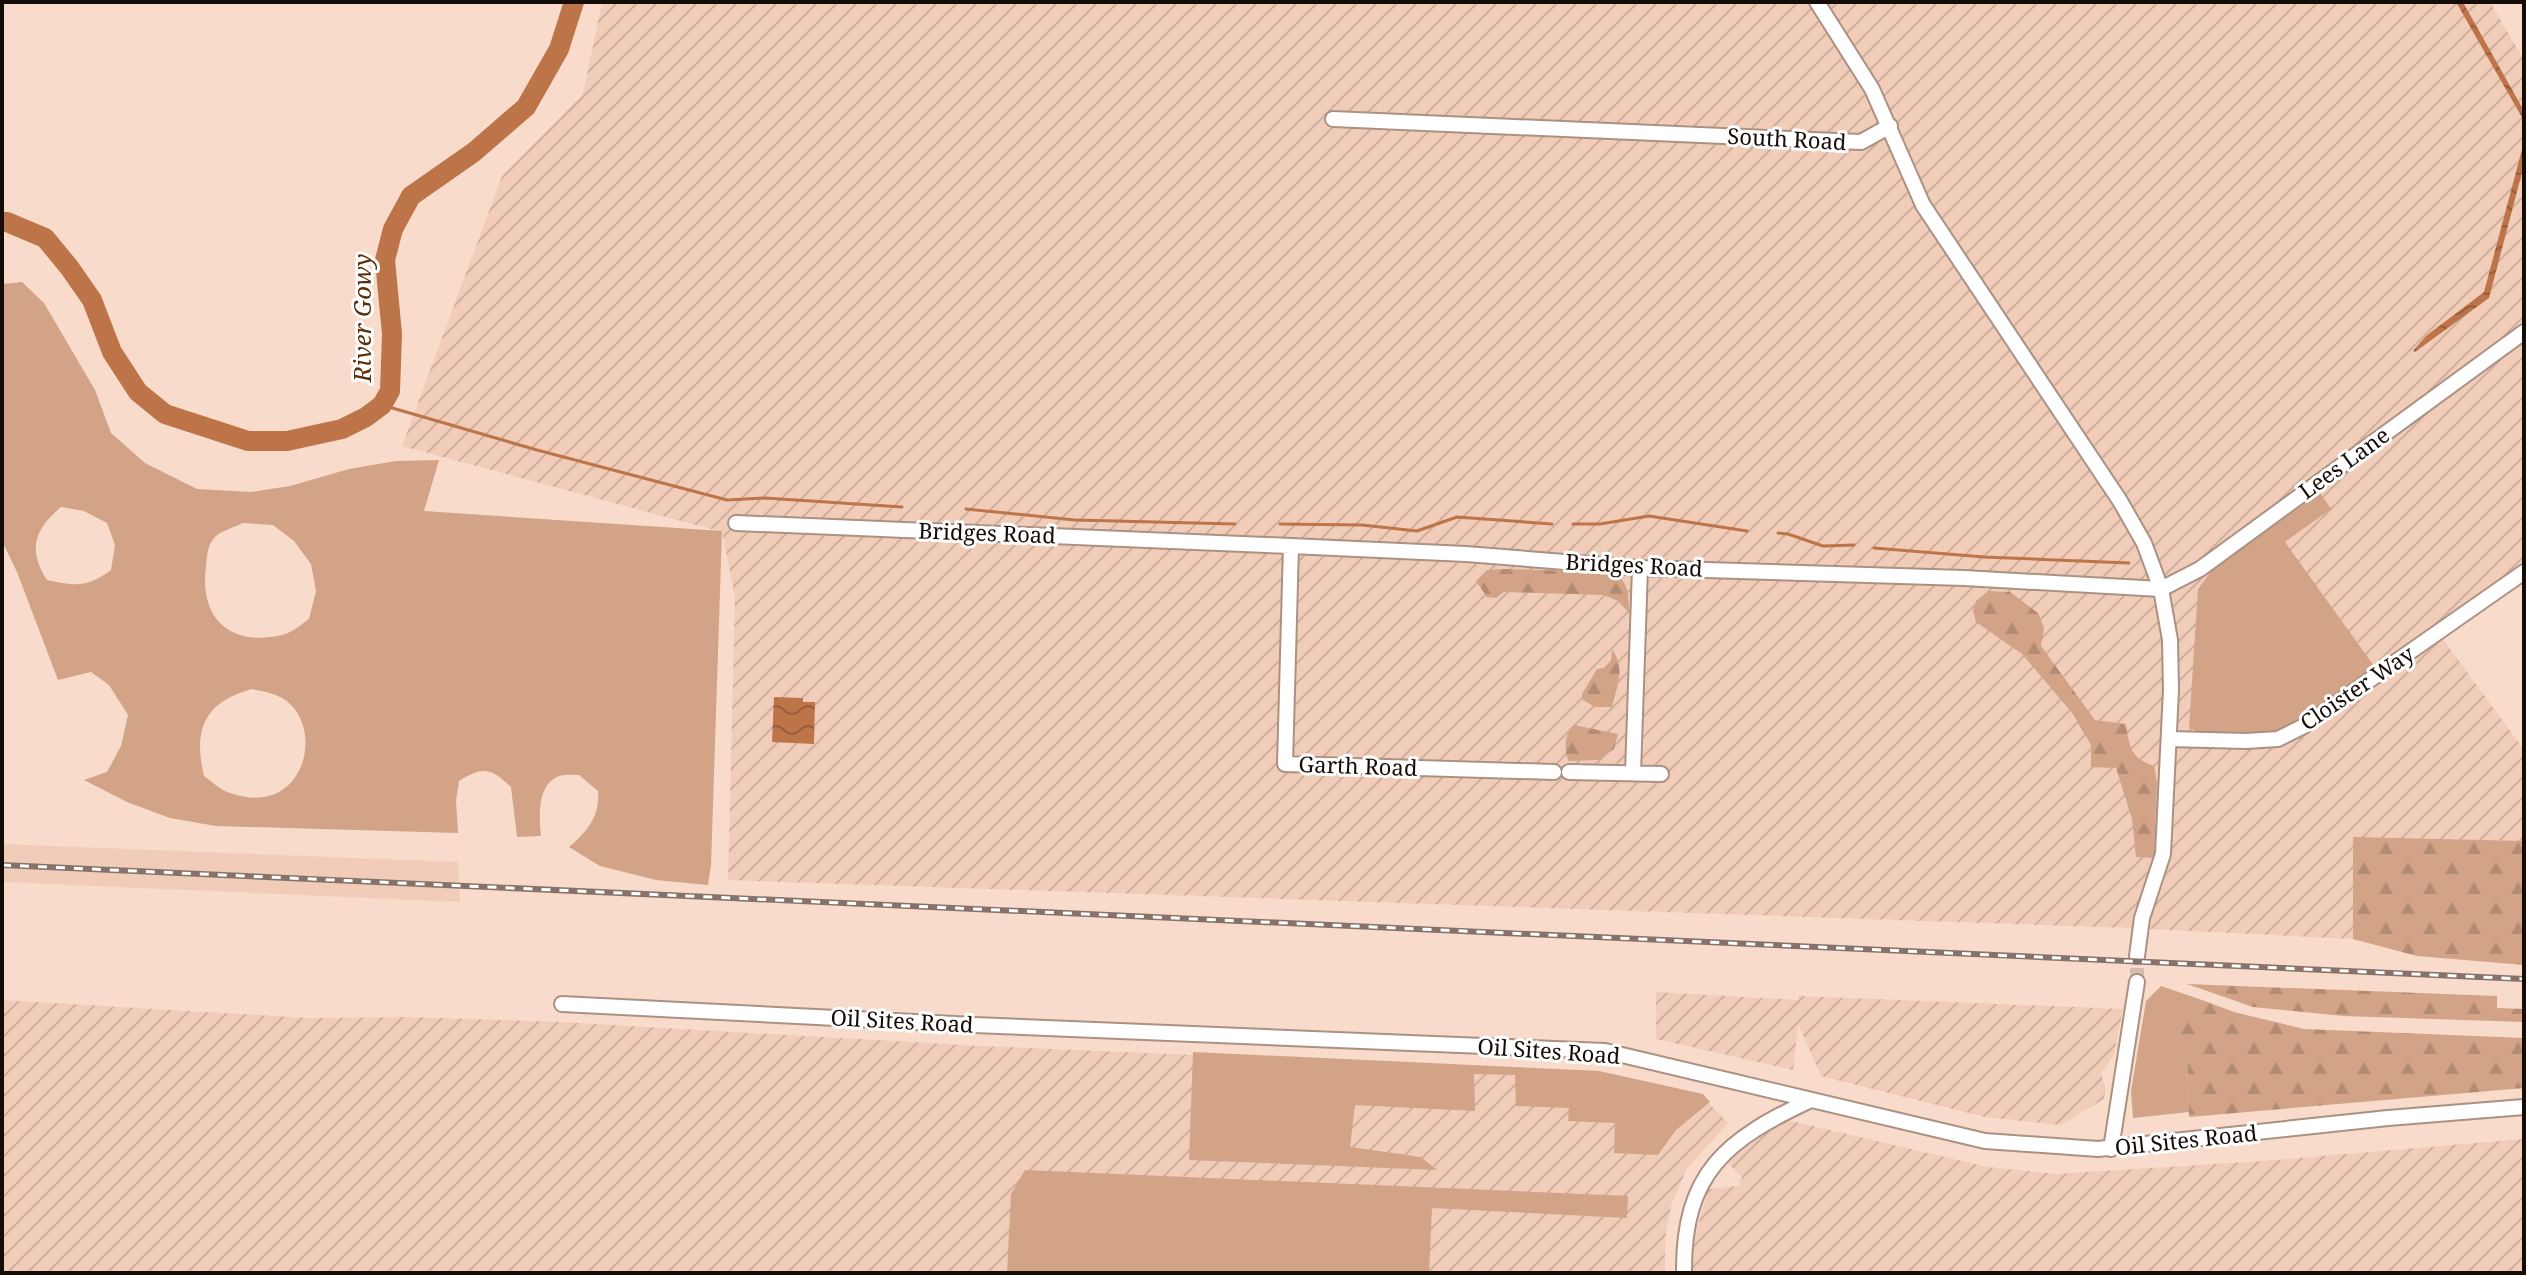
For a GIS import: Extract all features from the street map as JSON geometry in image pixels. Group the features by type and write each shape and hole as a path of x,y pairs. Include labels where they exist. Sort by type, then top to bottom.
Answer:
{"street":[{"path":"1817,2 1872,89 1923,205 2120,501 2144,543 2161,589 2170,640 2163,854 2142,918 2137,956"},
{"name":"South Road","path":"1333,119 1861,142 1890,126"},
{"name":"Lees Lane","path":"2161,589 2200,569 2524,332"},
{"name":"Bridges Road","path":"736,523 1466,554 1640,568 1964,578 2161,589"},
{"name":"Garth Road","path":"1291,546 1285,764 1661,774"},
{"path":"1633,773 1640,568"},
{"name":"Cloister Way","path":"2169,739 2278,739 2304,726 2524,572"},
{"path":"2111,1149 2137,982"},
{"name":"Oil Sites Road","path":"562,1004 1605,1051 1985,1141 2111,1149 2388,1118 2524,1107"},
{"path":"1684,1273 1689,1218 1699,1190 1717,1160 1753,1130 1811,1100"}],"shaded area":[{"path":"602,2 2490,2 2524,60 2524,581 2443,639 2524,750 2524,841 2353,838 2353,939 2130,928 728,880 735,597 722,532 402,446 502,176 583,94"},
{"path":"2,844 458,862 460,902 2,882"},
{"path":"1656,992 1798,1000 1799,996 2123,1009 2114,1055 2101,1074 2106,1089 2104,1099 2061,1125 1985,1117 1821,1076 1798,1024 1793,1070 1656,1039"},
{"path":"2,1000 308,1018 407,1017 560,1022 980,1046 1596,1072 1702,1096 1728,1123 1686,1170 1671,1206 1665,1239 1665,1273 2,1273"},
{"path":"1787,1120 1988,1167 2055,1174 2263,1161 2524,1139 2524,1273 1691,1273 1691,1251 1708,1189 1739,1186 1742,1177 1727,1162 1736,1150"}],"green space":[{"path":"22,282 44,303 95,390 111,433 145,463 197,489 251,492 396,461 439,460 424,511 722,531 708,885 656,880 600,866 569,847 587,829 597,808 598,791 579,775 559,776 547,786 541,802 541,836 517,837 511,787 486,771 459,781 456,801 458,833 216,826 170,818 127,802 84,780 107,772 121,746 128,715 109,685 91,672 58,680 2,541 2,284","holes":["61,507 84,511 107,523 115,545 111,570 95,580 66,584 47,580 41,569 37,559 37,540 45,523","243,523 273,525 294,541 311,564 316,591 309,619 282,635 264,638 248,637 222,625 208,601 205,585 209,547 212,540","252,689 279,696 296,711 304,728 305,747 301,765 292,782 277,793 256,798 230,793 204,776 200,745 206,720 213,710"]},
{"path":"2320,493 2331,509 2285,542 2374,666 2322,707 2293,724 2263,733 2195,731 2189,727 2198,589 2215,566"},
{"path":"1487,570 1610,572 1624,583 1629,613 1618,601 1604,595 1504,592 1496,598 1487,597 1476,581"},
{"path":"1988,591 2010,592 2038,613 2044,628 2041,646 2095,720 2126,724 2132,751 2154,766 2157,784 2154,858 2136,857 2132,819 2116,768 2091,767 2091,745 2073,714 2022,654 1976,622 1973,611 1976,601"},
{"path":"1612,649 1619,671 1612,707 1595,707 1583,700 1582,694 1597,669 1604,668 1611,660"},
{"path":"1574,725 1618,734 1614,749 1598,760 1569,761 1566,742"},
{"path":"2353,837 2524,841 2524,965 2417,956 2353,939"},
{"path":"2187,984 2497,996 2497,1008 2524,1009 2524,1022 2343,1016 2253,1007"},
{"path":"2161,986 2202,1000 2182,1033 2187,1052 2189,1112 2133,1118 2131,1091 2146,1001"},
{"path":"2202,1000 2234,1012 2304,1029 2524,1038 2524,1088 2189,1117 2187,1052 2181,1033"},
{"path":"1193,1052 1599,1071 1703,1094 1710,1102 1676,1130 1658,1155 1614,1153 1615,1123 1568,1121 1569,1108 1516,1106 1515,1075 1474,1074 1475,1111 1355,1105 1350,1147 1421,1157 1437,1170 1189,1160"},
{"path":"1025,1170 1628,1196 1627,1218 1432,1208 1429,1273 1007,1273 1011,1194"}],"water":[{"path":"2456,2 2464,4 2524,111 2524,121"},
{"path":"2524,142 2524,165 2489,298 2413,351 2426,336 2484,292"},
{"path":"774,697 803,698 803,702 815,702 814,744 772,742"}],"waterway":[{"name":"River Gowy","path":"2,222 45,238 92,300 112,352 138,392 165,414 248,441 287,441 342,429 382,405 390,391 392,334 385,260 393,229 411,196 474,152 526,107 559,49 574,2"},
{"path":"382,405 727,500 765,498 902,507"},
{"path":"966,509 1075,520 1235,524"},
{"path":"1573,524 1600,524 1649,516 1747,531"},
{"path":"1280,524 1362,525 1417,531 1457,517 1552,524"},
{"path":"1778,533 1823,546 1854,545"},
{"path":"1874,548 1984,557 2129,563"}],"tunnel":[{"path":"2137,956 2137,982"}],"railway":[{"path":"2,865 2524,979"}]}
